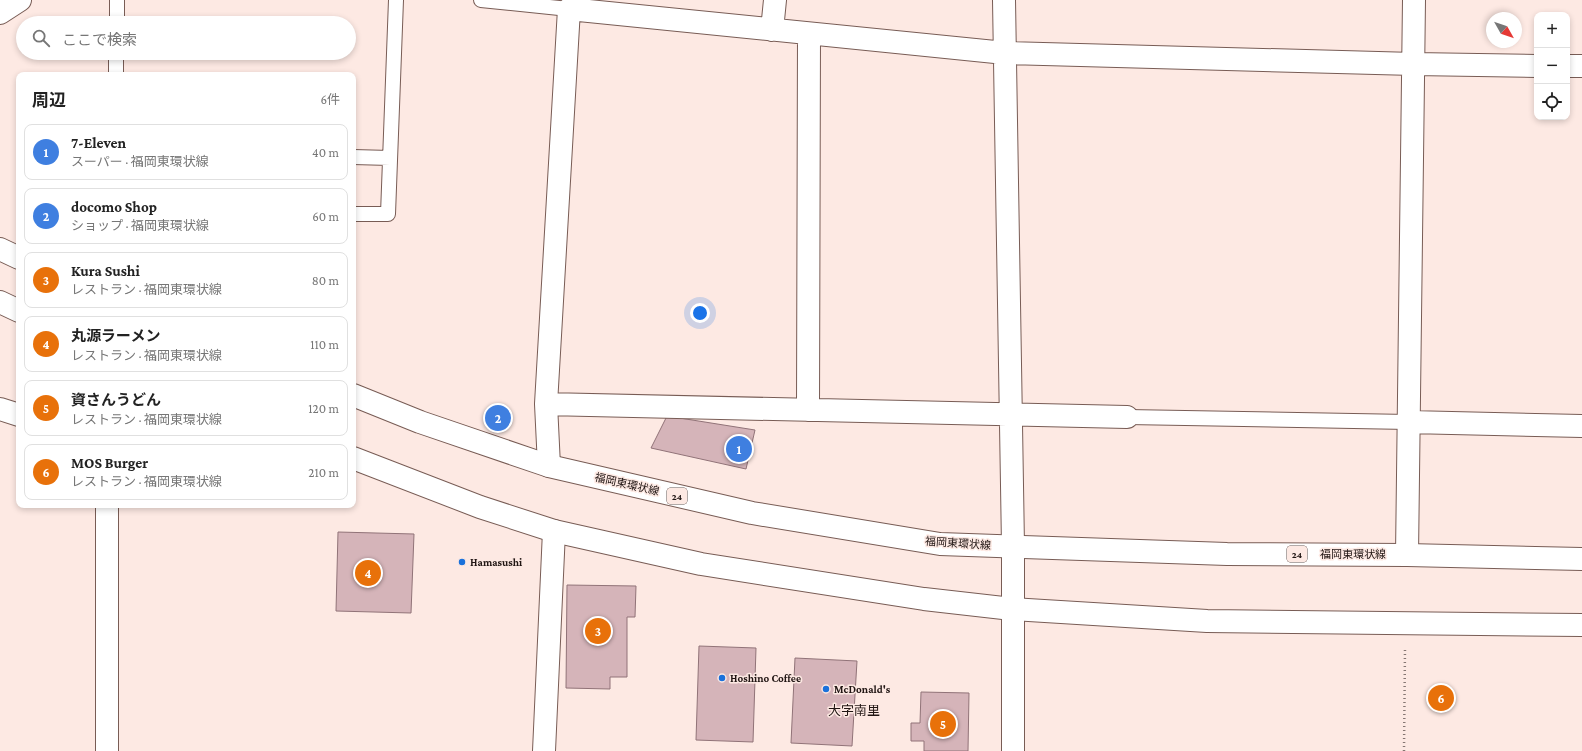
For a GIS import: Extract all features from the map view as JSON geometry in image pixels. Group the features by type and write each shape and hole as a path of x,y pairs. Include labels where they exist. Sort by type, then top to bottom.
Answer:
{"street":[{"path":"0,13 20,0"},
{"path":"772,30 775,0"},
{"path":"1004,0 1013,546 1012,751"},
{"path":"1407,555 1414,0"},
{"path":"549,466 546,404 569,9 1005,53 1534,66"},
{"path":"808,410 809,34"},
{"path":"1570,66 1582,66"},
{"path":"0,250 16,257"},
{"path":"0,302 16,310"},
{"name":"福岡東環状線","path":"356,396 420,422 549,466 752,513 940,544 1227,554 1407,555 1582,559"},
{"path":"546,404 1127,417"},
{"path":"0,409 16,414"},
{"path":"1409,422 1582,426"},
{"path":"356,459 472,504 554,531 701,564 924,599 1012,609 1206,621 1582,625"},
{"path":"107,508 107,751"},
{"path":"544,751 554,531"}],"lane":[{"path":"117,0 117,16"},
{"path":"356,214 388,214 396,0"},
{"path":"481,0 569,9"},
{"path":"116,60 116,72"},
{"path":"356,157 390,158"},
{"path":"1127,417 1409,422"}],"path":[{"path":"1404,751 1405,623"}],"building":[{"path":"667,416 755,430 746,469 651,448"},
{"path":"338,532 414,534 411,613 336,611"},
{"path":"567,585 636,586 635,617 627,617 627,677 610,677 610,689 566,688"},
{"path":"699,646 756,648 753,742 696,740"},
{"path":"795,658 857,661 852,746 791,743"},
{"path":"921,692 969,693 968,751 924,751 924,741 911,741 911,723 920,723"}],"place":[{"name":"docomo Shop","path":"498,418"},
{"name":"7-Eleven","path":"739,449"},
{"name":"Hamasushi","path":"462,562"},
{"name":"丸源ラーメン","path":"368,573"},
{"name":"Kura Sushi","path":"598,631"},
{"name":"Hoshino Coffee","path":"722,678"},
{"name":"McDonald's","path":"826,689"},
{"name":"MOS Burger","path":"1441,698"},
{"name":"資さんうどん","path":"943,724"}],"district":[{"name":"大字南里","path":"854,710"}]}
